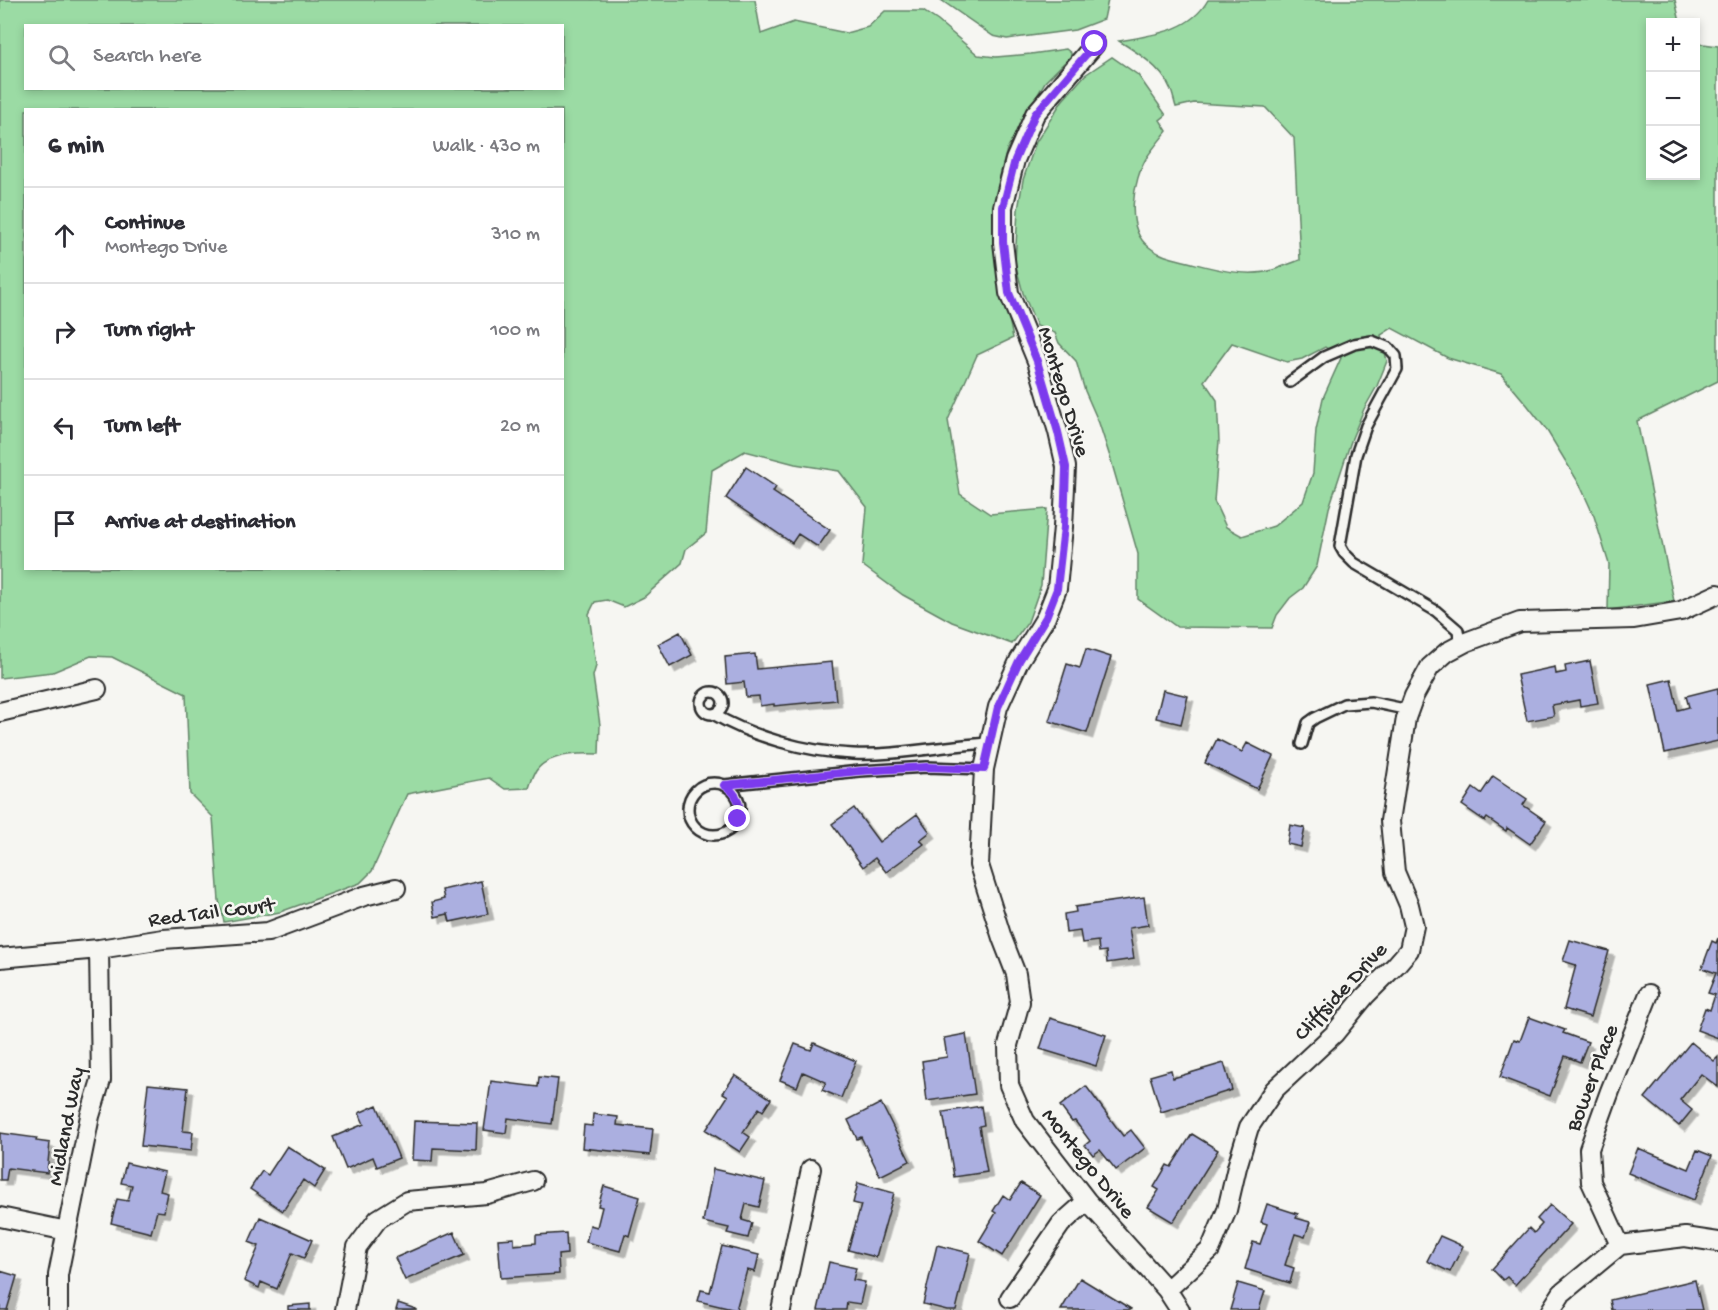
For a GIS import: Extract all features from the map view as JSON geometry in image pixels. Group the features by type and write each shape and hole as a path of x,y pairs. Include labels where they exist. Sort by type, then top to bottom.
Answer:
{"street":[{"name":"Montego Drive","path":"1095,44 1035,114 1015,160 1003,207 1003,242 1009,293 1037,361 1066,467 1064,527 1057,589 1046,617 1019,661 998,707 984,769 978,865 1016,974 1020,1002 1008,1045 1009,1085 1025,1121 1087,1201 1167,1290 1180,1310"},
{"name":"Cliffside Drive","path":"1167,1290 1210,1250 1227,1210 1249,1128 1274,1090 1334,1034 1365,996 1409,950 1414,926 1409,905 1395,872 1390,821 1409,710 1430,667 1447,652 1460,645 1520,622 1634,619 1681,611 1718,594"},
{"path":"0,712 98,689"},
{"name":"Red Tail Court","path":"0,958 99,949 163,939 268,932 364,896 396,888"},
{"name":"Midland Way","path":"58,1310 58,1275 90,1116 101,1080 99,949"},
{"name":"Bower Place","path":"1620,1245 1591,1182 1589,1149 1649,994"},
{"path":"781,1310 811,1169"},
{"path":"345,1310 357,1247 378,1219 408,1201 487,1194 533,1181"},
{"path":"1010,1298 1061,1224 1087,1201"},
{"path":"0,1217 67,1231"},
{"path":"1551,1310 1562,1293 1620,1245 1685,1237 1718,1242"}],"lane":[{"path":"1290,382 1324,357 1354,344 1372,340 1389,348 1396,356 1397,369 1366,426 1356,455 1340,546 1354,563 1436,611 1458,630 1460,645"},
{"path":"1302,744 1308,723 1344,704 1371,702 1409,710"},
{"path":"712,714 735,726 791,746 853,754 990,743"},
{"path":"724,785 736,795 740,811 738,819 728,831 712,836 696,828 688,813 688,803 692,795 706,784 724,785 860,771 927,767 984,769"}],"green space":[{"path":"0,0 755,0 761,34 794,22 846,33 868,27 885,11 923,11 978,55 996,57 1066,49 1071,53 1071,56 1045,82 1007,149 1000,176 994,210 995,252 1013,338 977,355 948,420 960,494 990,514 1047,509 1041,585 1028,622 1012,644 952,622 903,595 862,565 867,507 839,471 795,464 745,451 712,470 706,533 686,549 682,563 644,597 624,607 607,600 595,602 589,614 596,666 593,676 600,725 599,754 556,757 541,765 529,788 505,789 489,778 407,794 372,871 360,883 280,912 224,922 219,901 213,817 190,794 186,694 112,657 91,656 53,672 0,678"},
{"path":"941,0 1108,0 1104,19 1075,30 1007,39 993,36"},
{"path":"1208,0 1675,0 1679,18 1646,18 1646,180 1700,180 1700,42 1718,46 1718,381 1637,421 1674,601 1608,610 1609,564 1594,516 1580,485 1546,429 1501,374 1448,358 1392,328 1381,335 1387,361 1352,438 1329,508 1317,566 1303,588 1290,598 1277,615 1272,628 1177,627 1138,599 1138,554 1110,457 1076,361 1059,343 1055,333 1037,326 1023,293 1015,263 1018,210 1023,180 1036,142 1062,101 1085,75 1112,57 1138,75 1166,115 1160,120 1167,131 1147,157 1135,191 1134,216 1141,239 1149,247 1164,255 1228,271 1265,272 1300,260 1294,138 1265,107 1194,103 1176,107 1171,90 1155,67 1119,41 1157,34 1191,19","holes":["1232,343 1287,362 1302,359 1325,347 1341,358 1323,398 1316,430 1313,473 1303,502 1274,526 1242,536 1226,527 1214,501 1219,441 1217,400 1204,381"]}],"building":[{"path":"746,467 776,487 773,492 830,530 818,547 798,534 792,543 726,498"},
{"path":"680,632 692,655 670,667 658,644"},
{"path":"1086,649 1111,657 1087,733 1049,721 1067,664 1080,668"},
{"path":"755,654 757,669 832,662 836,700 760,706 759,696 746,697 744,682 727,684 725,657"},
{"path":"1590,661 1598,703 1580,706 1579,700 1552,705 1554,716 1527,721 1517,675 1555,667 1556,674 1566,672 1565,666"},
{"path":"1671,679 1678,710 1689,707 1686,696 1718,688 1718,741 1665,753 1650,684"},
{"path":"1163,690 1188,696 1181,724 1156,718"},
{"path":"1217,739 1242,752 1247,743 1273,756 1257,789 1205,763"},
{"path":"1493,776 1527,799 1523,805 1546,821 1530,844 1507,828 1506,831 1487,818 1485,821 1462,805 1473,788 1481,794"},
{"path":"854,808 879,842 917,814 930,832 920,840 924,844 886,872 875,858 863,867 832,824"},
{"path":"1290,825 1305,828 1301,847 1287,844"},
{"path":"481,881 488,914 450,922 448,914 435,917 432,902 444,899 442,890"},
{"path":"1144,897 1148,925 1129,928 1134,959 1107,963 1106,951 1099,952 1098,941 1082,943 1080,931 1066,933 1064,914 1076,912 1075,907"},
{"path":"1718,938 1718,1038 1697,1030 1705,1008 1710,1010 1715,995 1708,993 1716,973 1702,968 1712,941 1716,943"},
{"path":"1570,940 1609,951 1590,1017 1564,1009 1576,965 1563,961"},
{"path":"1529,1017 1565,1030 1563,1033 1588,1042 1580,1062 1565,1056 1550,1096 1500,1077 1514,1039 1520,1041"},
{"path":"1050,1018 1106,1035 1096,1066 1040,1049"},
{"path":"966,1034 975,1094 927,1101 922,1061 947,1057 944,1038"},
{"path":"1691,1042 1714,1061 1718,1057 1718,1087 1701,1074 1680,1100 1692,1110 1679,1126 1645,1098"},
{"path":"814,1043 856,1061 841,1098 822,1090 826,1082 803,1072 797,1087 780,1080 795,1044 811,1050"},
{"path":"1224,1063 1232,1090 1161,1112 1150,1076 1171,1070 1173,1078"},
{"path":"735,1075 771,1099 763,1111 759,1108 743,1132 750,1137 740,1152 706,1130 728,1096 723,1093"},
{"path":"539,1077 558,1079 552,1124 508,1118 506,1133 484,1130 491,1081 538,1087"},
{"path":"148,1084 188,1088 183,1131 193,1132 191,1151 141,1146"},
{"path":"1086,1086 1123,1136 1131,1130 1145,1148 1116,1170 1100,1150 1093,1155 1085,1145 1090,1141 1060,1106"},
{"path":"881,1103 910,1161 880,1176 861,1137 857,1139 848,1120"},
{"path":"377,1105 399,1158 377,1167 373,1157 346,1169 333,1137 364,1124 359,1113"},
{"path":"981,1106 984,1125 979,1126 987,1172 954,1177 943,1112"},
{"path":"593,1114 618,1117 617,1125 653,1129 650,1155 582,1148 584,1125 592,1126"},
{"path":"414,1121 477,1123 476,1150 433,1148 432,1161 412,1160"},
{"path":"0,1133 37,1138 36,1141 50,1143 47,1173 8,1168 6,1180 0,1180"},
{"path":"1192,1134 1218,1150 1173,1222 1148,1207 1159,1190 1154,1187 1167,1165 1171,1167"},
{"path":"287,1146 325,1170 314,1188 303,1180 283,1211 250,1189 262,1171 268,1175"},
{"path":"1638,1148 1689,1169 1697,1150 1712,1156 1694,1200 1628,1173"},
{"path":"126,1163 165,1172 160,1191 168,1193 164,1212 157,1211 151,1233 111,1223 117,1199 128,1201 132,1185 121,1183"},
{"path":"713,1169 765,1181 759,1207 746,1204 742,1220 752,1223 748,1238 727,1233 729,1228 703,1222"},
{"path":"858,1183 894,1193 876,1257 848,1250 861,1205 853,1203"},
{"path":"1021,1183 1040,1195 1002,1256 979,1241 996,1213 993,1211 1003,1195 1010,1200"},
{"path":"604,1186 640,1197 629,1236 625,1234 620,1251 586,1242 590,1225 597,1227 602,1207 598,1206"},
{"path":"1267,1204 1298,1214 1296,1218 1310,1222 1305,1237 1295,1234 1285,1265 1294,1268 1290,1283 1245,1269 1253,1242 1260,1244 1267,1224 1261,1222"},
{"path":"1550,1205 1571,1224 1515,1285 1507,1277 1503,1280 1492,1269 1529,1228 1534,1233 1542,1224 1537,1219"},
{"path":"260,1217 312,1240 304,1258 292,1253 277,1289 261,1282 259,1288 244,1281 259,1246 249,1242"},
{"path":"454,1232 464,1255 405,1280 395,1258"},
{"path":"566,1233 567,1254 558,1255 559,1274 501,1278 498,1239 514,1238 514,1245 536,1243 536,1235"},
{"path":"1440,1236 1463,1246 1450,1272 1427,1261"},
{"path":"937,1245 970,1253 956,1310 923,1304"},
{"path":"722,1246 759,1255 755,1272 747,1270 736,1310 698,1301 701,1290 710,1292"},
{"path":"829,1262 856,1268 853,1280 865,1282 860,1304 847,1302 846,1310 818,1310"},
{"path":"0,1271 17,1276 7,1310 0,1310"},
{"path":"1080,1278 1131,1309 1061,1310"},
{"path":"1695,1280 1702,1310 1612,1310 1610,1300"},
{"path":"1238,1283 1265,1291 1259,1310 1230,1310"},
{"path":"398,1303 416,1309 416,1310 396,1310"},
{"path":"310,1304 310,1310 288,1310 288,1306"}],"route":[{"path":"738,819 740,811 736,795 724,785 860,771 927,767 984,769 998,707 1019,661 1046,617 1057,589 1064,527 1066,467 1037,361 1009,293 1003,242 1003,207 1015,160 1035,114 1095,44"}]}
